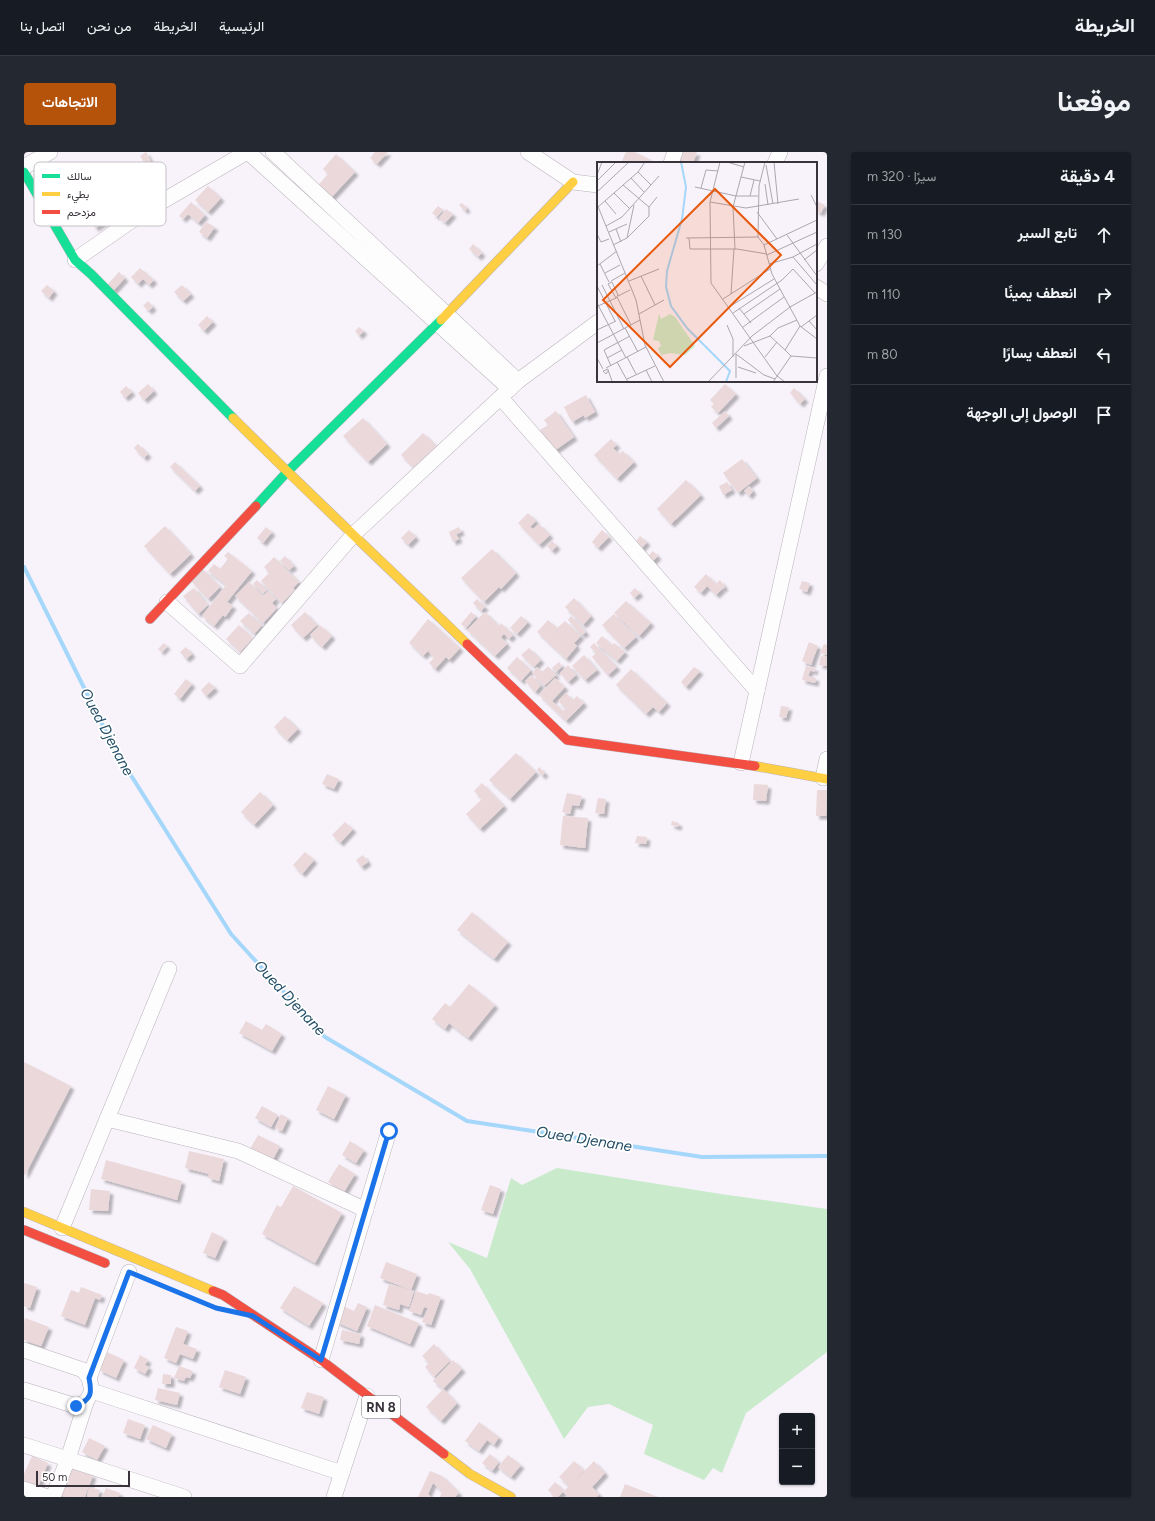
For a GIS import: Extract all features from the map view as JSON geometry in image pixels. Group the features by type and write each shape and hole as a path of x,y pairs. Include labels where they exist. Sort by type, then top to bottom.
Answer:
{"street":[{"path":"24,167 50,152"},
{"path":"166,199 248,152 442,319"},
{"path":"273,152 442,319 510,389 757,691"},
{"path":"528,152 573,182 597,185"},
{"path":"671,162 675,152"},
{"path":"775,162 780,152"},
{"path":"24,172 34,189"},
{"path":"150,619 287,472 442,319 573,182"},
{"path":"55,226 75,260 91,274 287,472 354,534 567,740 741,763 825,779 827,759"},
{"path":"75,260 124,226"},
{"path":"817,262 827,246"},
{"path":"817,288 827,294"},
{"path":"167,602 240,666 354,534 510,389 597,323"},
{"path":"741,763 827,376"},
{"path":"62,1228 169,969"},
{"path":"108,1119 238,1151 366,1210"},
{"path":"321,1360 389,1131"},
{"name":"RN 8","path":"24,1212 223,1295 321,1360 470,1474 511,1497"},
{"path":"37,1217 28,1231 125,1271 68,1459 53,1497"},
{"name":"RN 8","path":"231,1311 253,1316"},
{"path":"24,1350 82,1370 89,1390"},
{"path":"24,1390 76,1406 89,1390"},
{"path":"89,1390 342,1473"},
{"path":"334,1497 367,1396"},
{"path":"24,1445 68,1459 148,1492 184,1497"},
{"path":"24,1489 48,1497"}],"green space":[{"path":"557,1168 827,1209 827,1352 746,1413 722,1473 713,1468 704,1480 644,1454 653,1425 609,1404 588,1407 564,1439 470,1269 448,1242 487,1258 511,1178 522,1185"}],"building":[{"path":"146,152 151,161 144,162 140,156"},
{"path":"375,152 388,152 377,164 370,158"},
{"path":"626,152 635,152 651,160 650,162 621,162"},
{"path":"677,152 697,152 693,162 686,162 675,158"},
{"path":"336,154 355,172 328,201 315,189 328,174 323,169"},
{"path":"208,186 221,198 208,212 195,200"},
{"path":"817,201 825,205 821,213 817,211"},
{"path":"191,202 205,215 198,223 188,214 183,219 179,216"},
{"path":"462,203 467,208 465,211 459,205"},
{"path":"438,206 443,210 437,217 432,213"},
{"path":"446,209 453,214 445,223 439,218"},
{"path":"206,222 215,227 207,238 199,232"},
{"path":"473,244 482,253 478,257 469,249"},
{"path":"140,268 154,280 149,285 143,279 138,284 131,277"},
{"path":"119,272 125,278 113,291 107,285"},
{"path":"47,285 54,291 49,298 41,291"},
{"path":"182,285 191,294 183,301 174,292"},
{"path":"148,301 153,307 149,311 143,306"},
{"path":"207,316 213,322 204,331 198,325"},
{"path":"359,327 364,331 359,336 355,331"},
{"path":"148,384 154,391 144,400 138,393"},
{"path":"725,384 736,394 718,413 711,407 714,404 710,400"},
{"path":"126,386 132,392 125,398 120,392"},
{"path":"794,388 805,399 800,404 790,393"},
{"path":"586,395 595,412 585,418 584,415 572,422 564,407"},
{"path":"556,411 574,437 554,451 540,430 548,425 544,420"},
{"path":"725,411 729,416 716,428 712,423"},
{"path":"363,418 387,444 368,462 343,436"},
{"path":"423,433 441,451 419,473 401,455"},
{"path":"611,439 617,445 613,448 619,454 623,451 634,462 617,479 594,455"},
{"path":"138,444 148,454 144,458 134,448"},
{"path":"742,459 757,478 738,493 723,473"},
{"path":"175,462 200,486 195,491 170,467"},
{"path":"686,480 701,495 671,524 657,509"},
{"path":"727,482 732,490 723,495 719,486"},
{"path":"749,486 753,491 749,496 744,491"},
{"path":"528,513 536,521 530,527 533,529 539,524 550,535 539,545 518,523"},
{"path":"165,526 191,554 170,574 144,546"},
{"path":"266,527 272,532 263,543 257,538"},
{"path":"459,527 461,532 456,534 459,539 453,542 449,532"},
{"path":"409,530 416,537 408,545 401,538"},
{"path":"602,530 609,537 598,548 592,542"},
{"path":"640,536 647,542 639,551 633,545"},
{"path":"552,541 557,546 552,551 547,546"},
{"path":"492,549 516,573 501,589 499,587 484,602 461,578"},
{"path":"653,551 658,556 651,563 646,558"},
{"path":"228,552 252,571 227,602 233,606 225,617 223,615 214,626 202,616 226,585 208,571 214,564 220,569 228,559 224,556"},
{"path":"285,556 294,566 289,570 280,561"},
{"path":"274,557 299,582 293,588 295,590 282,603 261,581 269,573 264,567"},
{"path":"203,569 220,587 208,599 191,581"},
{"path":"706,574 722,589 716,595 707,586 701,593 694,587"},
{"path":"257,580 267,590 263,594 253,584"},
{"path":"720,580 725,587 722,589 717,583"},
{"path":"802,581 810,583 807,592 799,589"},
{"path":"249,582 263,596 268,591 276,599 272,603 277,608 263,623 235,596"},
{"path":"194,588 208,605 198,614 183,596"},
{"path":"635,588 640,593 634,598 630,593"},
{"path":"574,598 591,616 583,625 565,607"},
{"path":"477,599 485,607 481,611 473,603"},
{"path":"626,601 651,623 639,636 614,613"},
{"path":"305,612 317,625 303,638 291,625"},
{"path":"471,612 476,616 466,628 461,624"},
{"path":"485,612 499,626 501,623 513,635 509,639 504,634 501,637 507,644 495,656 467,630"},
{"path":"249,613 262,625 254,634 240,621"},
{"path":"614,614 636,637 624,648 602,625"},
{"path":"521,616 528,622 517,634 510,628"},
{"path":"571,616 586,632 582,635 568,620"},
{"path":"428,619 460,648 449,660 446,657 435,669 429,663 434,658 428,651 423,656 409,643"},
{"path":"548,620 557,628 565,621 581,636 574,643 577,646 566,659 537,632"},
{"path":"239,625 253,638 240,652 226,639"},
{"path":"320,625 332,636 322,647 310,635"},
{"path":"602,636 612,645 614,643 625,652 617,661 596,643"},
{"path":"809,642 818,646 811,665 802,661"},
{"path":"164,643 167,646 161,652 158,649"},
{"path":"594,643 617,667 608,675 592,657 596,653 590,647"},
{"path":"824,644 827,645 827,655 820,653"},
{"path":"186,647 192,654 186,659 180,652"},
{"path":"529,648 541,660 534,667 521,655"},
{"path":"584,655 597,670 585,680 572,666"},
{"path":"821,656 827,657 827,666 819,665"},
{"path":"517,657 531,670 521,681 507,668"},
{"path":"559,662 562,666 556,672 552,668"},
{"path":"568,665 576,675 568,682 560,673"},
{"path":"548,666 556,675 544,686 532,673 537,667 542,672"},
{"path":"806,666 815,668 814,672 810,670 808,676 816,678 815,683 802,680"},
{"path":"694,667 700,671 686,687 681,682"},
{"path":"631,669 667,703 659,712 653,707 646,714 616,685"},
{"path":"531,675 541,685 535,692 525,681"},
{"path":"555,678 565,687 552,701 563,711 566,708 558,701 566,693 573,700 577,696 584,703 566,721 539,695"},
{"path":"186,679 192,684 180,699 174,694"},
{"path":"209,682 215,688 206,696 201,690"},
{"path":"781,706 789,707 786,718 779,717"},
{"path":"285,716 298,729 287,740 274,727"},
{"path":"516,753 536,772 510,799 489,780"},
{"path":"539,767 545,773 542,776 537,770"},
{"path":"327,774 339,779 334,789 322,784"},
{"path":"482,783 504,806 480,829 466,814 482,799 474,791"},
{"path":"754,784 768,785 766,801 753,800"},
{"path":"817,790 827,790 826,816 816,816"},
{"path":"260,792 273,805 254,825 241,812"},
{"path":"567,793 582,796 579,806 572,805 570,814 562,812"},
{"path":"598,798 606,799 604,814 595,813"},
{"path":"563,816 588,818 585,848 560,845"},
{"path":"672,821 679,823 678,827 671,825"},
{"path":"345,822 353,829 340,843 332,835"},
{"path":"637,836 647,837 646,844 635,843"},
{"path":"305,852 314,860 302,874 293,865"},
{"path":"363,855 368,862 361,867 356,860"},
{"path":"472,912 508,942 494,959 457,930"},
{"path":"469,984 495,1005 468,1038 449,1023 445,1029 432,1019 445,1003 450,1007"},
{"path":"246,1021 262,1030 266,1024 282,1034 272,1051 239,1033"},
{"path":"24,1062 71,1086 25,1175 24,1174"},
{"path":"328,1086 346,1095 334,1119 316,1110"},
{"path":"262,1106 278,1115 271,1127 255,1118"},
{"path":"281,1114 288,1118 282,1131 275,1128"},
{"path":"258,1135 280,1146 272,1161 250,1149"},
{"path":"350,1141 364,1150 356,1163 342,1155"},
{"path":"189,1151 224,1159 219,1181 208,1178 209,1174 185,1168"},
{"path":"106,1160 182,1181 177,1200 101,1179"},
{"path":"339,1164 355,1174 344,1192 328,1182"},
{"path":"490,1185 501,1189 493,1214 481,1210"},
{"path":"293,1186 342,1213 315,1263 262,1234 277,1205 281,1207"},
{"path":"91,1189 110,1191 108,1211 89,1210"},
{"path":"212,1232 224,1238 215,1258 203,1253"},
{"path":"386,1262 417,1274 411,1290 380,1278"},
{"path":"24,1283 37,1287 30,1308 24,1306"},
{"path":"389,1284 414,1291 409,1307 400,1304 399,1310 383,1305"},
{"path":"294,1286 323,1303 309,1326 280,1308"},
{"path":"81,1287 102,1295 100,1300 95,1298 85,1325 61,1316 71,1290 79,1293"},
{"path":"416,1291 441,1297 431,1325 422,1322 428,1308 424,1307 421,1315 409,1311"},
{"path":"358,1303 367,1307 357,1331 336,1322 343,1306 354,1311"},
{"path":"375,1305 419,1323 410,1344 367,1326"},
{"path":"25,1318 49,1327 41,1346 24,1340"},
{"path":"176,1327 188,1331 183,1344 197,1349 193,1359 180,1354 176,1363 164,1358"},
{"path":"342,1330 361,1334 359,1344 340,1340"},
{"path":"434,1344 450,1361 434,1377 425,1367 429,1363 422,1356"},
{"path":"107,1352 124,1360 116,1378 99,1370"},
{"path":"140,1355 148,1360 145,1365 149,1367 145,1374 134,1368"},
{"path":"453,1360 462,1369 443,1389 433,1381"},
{"path":"179,1366 193,1371 190,1378 186,1377 184,1381 174,1378"},
{"path":"225,1370 246,1377 240,1394 219,1387"},
{"path":"163,1374 171,1375 171,1384 162,1384"},
{"path":"158,1388 180,1393 177,1405 155,1400"},
{"path":"443,1389 457,1403 441,1421 426,1407"},
{"path":"307,1392 324,1397 319,1414 301,1408"},
{"path":"128,1419 145,1425 140,1439 123,1433"},
{"path":"479,1422 499,1437 494,1445 487,1440 479,1451 465,1441"},
{"path":"153,1425 172,1434 166,1448 146,1439"},
{"path":"89,1438 105,1446 97,1460 82,1452"},
{"path":"490,1454 499,1462 492,1471 482,1463"},
{"path":"508,1455 521,1465 511,1477 498,1467"},
{"path":"32,1456 48,1463 37,1489 24,1484 24,1474"},
{"path":"574,1461 584,1470 574,1482 594,1461 605,1473 592,1487 599,1494 597,1497 568,1497 563,1492 569,1486 559,1477"},
{"path":"67,1467 93,1475 85,1497 66,1497 58,1494"},
{"path":"430,1471 442,1476 459,1493 455,1497 440,1497 442,1492 433,1483 428,1494 431,1497 418,1497"},
{"path":"555,1482 564,1491 558,1497 555,1497 548,1490"},
{"path":"625,1484 658,1497 620,1497"},
{"path":"89,1487 100,1490 98,1497 87,1497"},
{"path":"106,1488 120,1493 118,1497 102,1497"}],"waterway":[{"name":"Oued Djenane","path":"24,567 115,750 231,934 325,1037 467,1121 702,1157 827,1156"}],"traffic: fast":[{"path":"24,172 34,189"},
{"path":"55,226 75,260 91,274 233,418"},
{"path":"256,506 287,472 441,320"}],"traffic: slow":[{"path":"441,320 573,182"},
{"path":"233,418 467,644"},
{"path":"755,766 827,779"},
{"path":"24,1212 213,1291"},
{"path":"444,1454 470,1474 511,1497"}],"traffic: jam":[{"path":"150,619 256,506"},
{"path":"467,644 567,740 755,766"},
{"path":"24,1230 105,1263"},
{"path":"213,1291 223,1295 321,1360 444,1454"}],"route":[{"path":"76,1406 86,1402 92,1391 89,1378 129,1272 216,1308 253,1316 321,1360 389,1131"}]}
